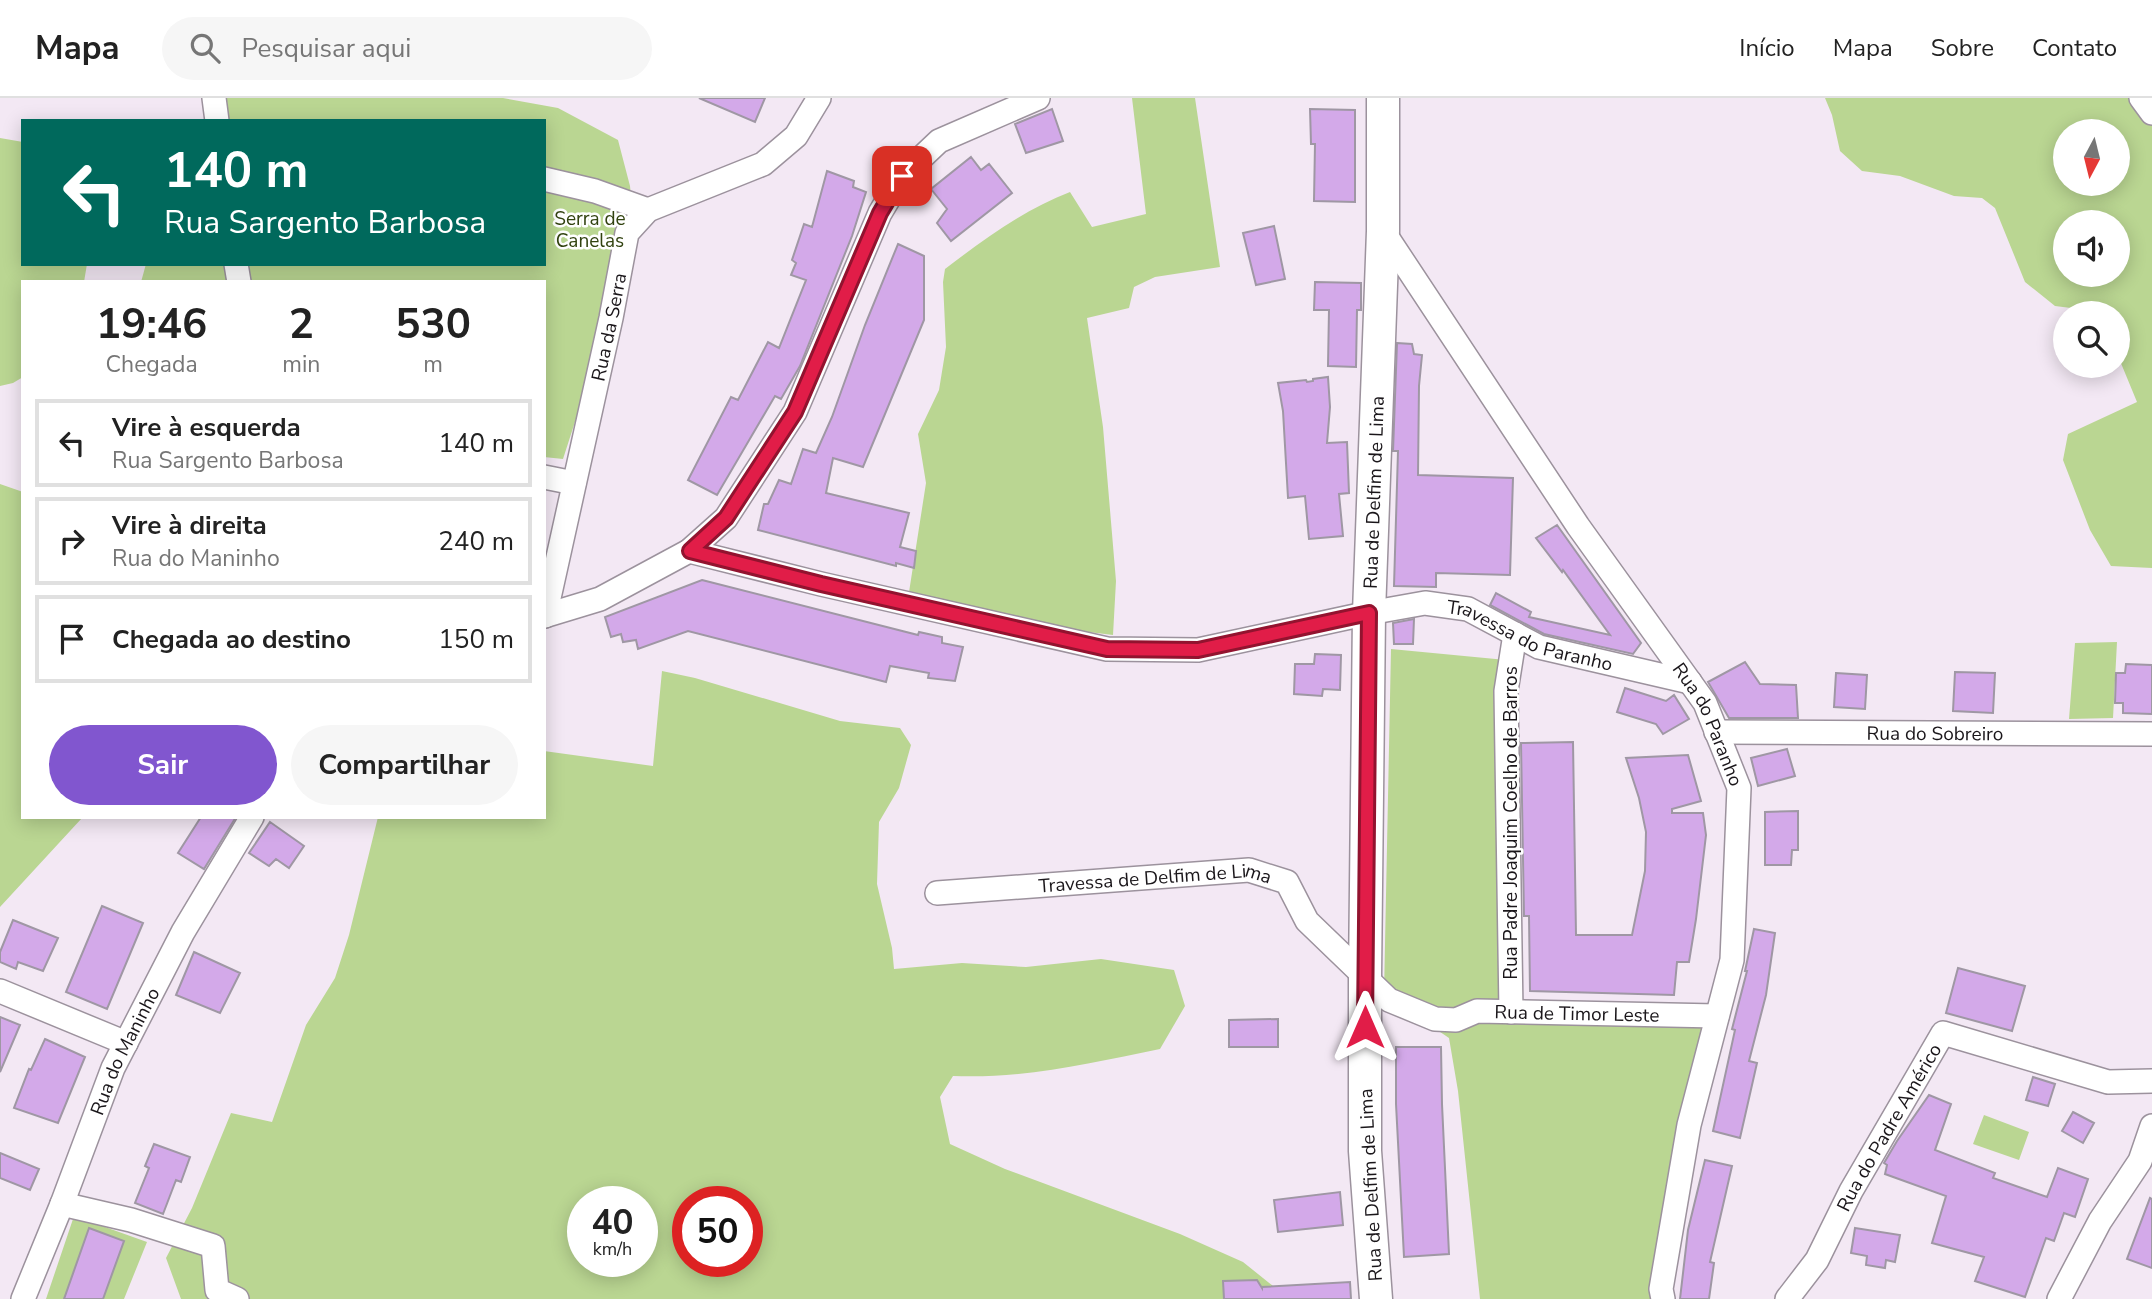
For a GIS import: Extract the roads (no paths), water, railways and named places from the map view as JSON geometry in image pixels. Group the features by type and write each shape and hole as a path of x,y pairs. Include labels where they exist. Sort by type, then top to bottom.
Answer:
{"main road":[{"name":"Rua de Delfim de Lima","path":"1376,1299 1365,1151 1365,977 1369,613 1383,231 1383,98"}],"street":[{"path":"214,98 217,119"},
{"name":"Rua da Serra","path":"546,607 611,318 627,233 648,210 763,164 796,136 819,98"},
{"path":"546,615 600,599 690,551 726,518 795,412 880,213 902,176 939,141 1038,98"},
{"path":"2141,98 2152,113"},
{"path":"546,179 595,191 648,210"},
{"name":"Rua do Paranho","path":"1383,231 1578,526 1705,703 1739,788 1732,960 1689,1125 1661,1289 1663,1299"},
{"path":"546,477 574,483"},
{"name":"Travessa do Paranho","path":"690,551 821,584 1107,649 1198,650 1424,603 1468,609 1538,647 1690,682"},
{"name":"Rua Padre Joaquim Coelho de Barros","path":"1511,1012 1506,691 1515,634"},
{"name":"Rua do Sobreiro","path":"1716,732 2152,734"},
{"name":"Rua do Maninho","path":"23,1299 113,1068 183,932 251,819"},
{"name":"Travessa de Delfim de Lima","path":"937,893 1249,870 1287,882 1307,921 1365,977"},
{"name":"Rua de Timor Leste","path":"1365,977 1389,1000 1435,1019 1456,1020 1477,1011 1717,1016"},
{"path":"0,991 126,1043"},
{"name":"Rua do Padre Américo","path":"1787,1299 1817,1260 1852,1191 1943,1033 2108,1082 2152,1081"},
{"path":"2059,1299 2100,1221 2140,1161 2152,1126"},
{"path":"62,1204 131,1220 213,1246 224,1296"}],"park label":[{"name":"Serra de Canelas","path":"590,229"}]}
